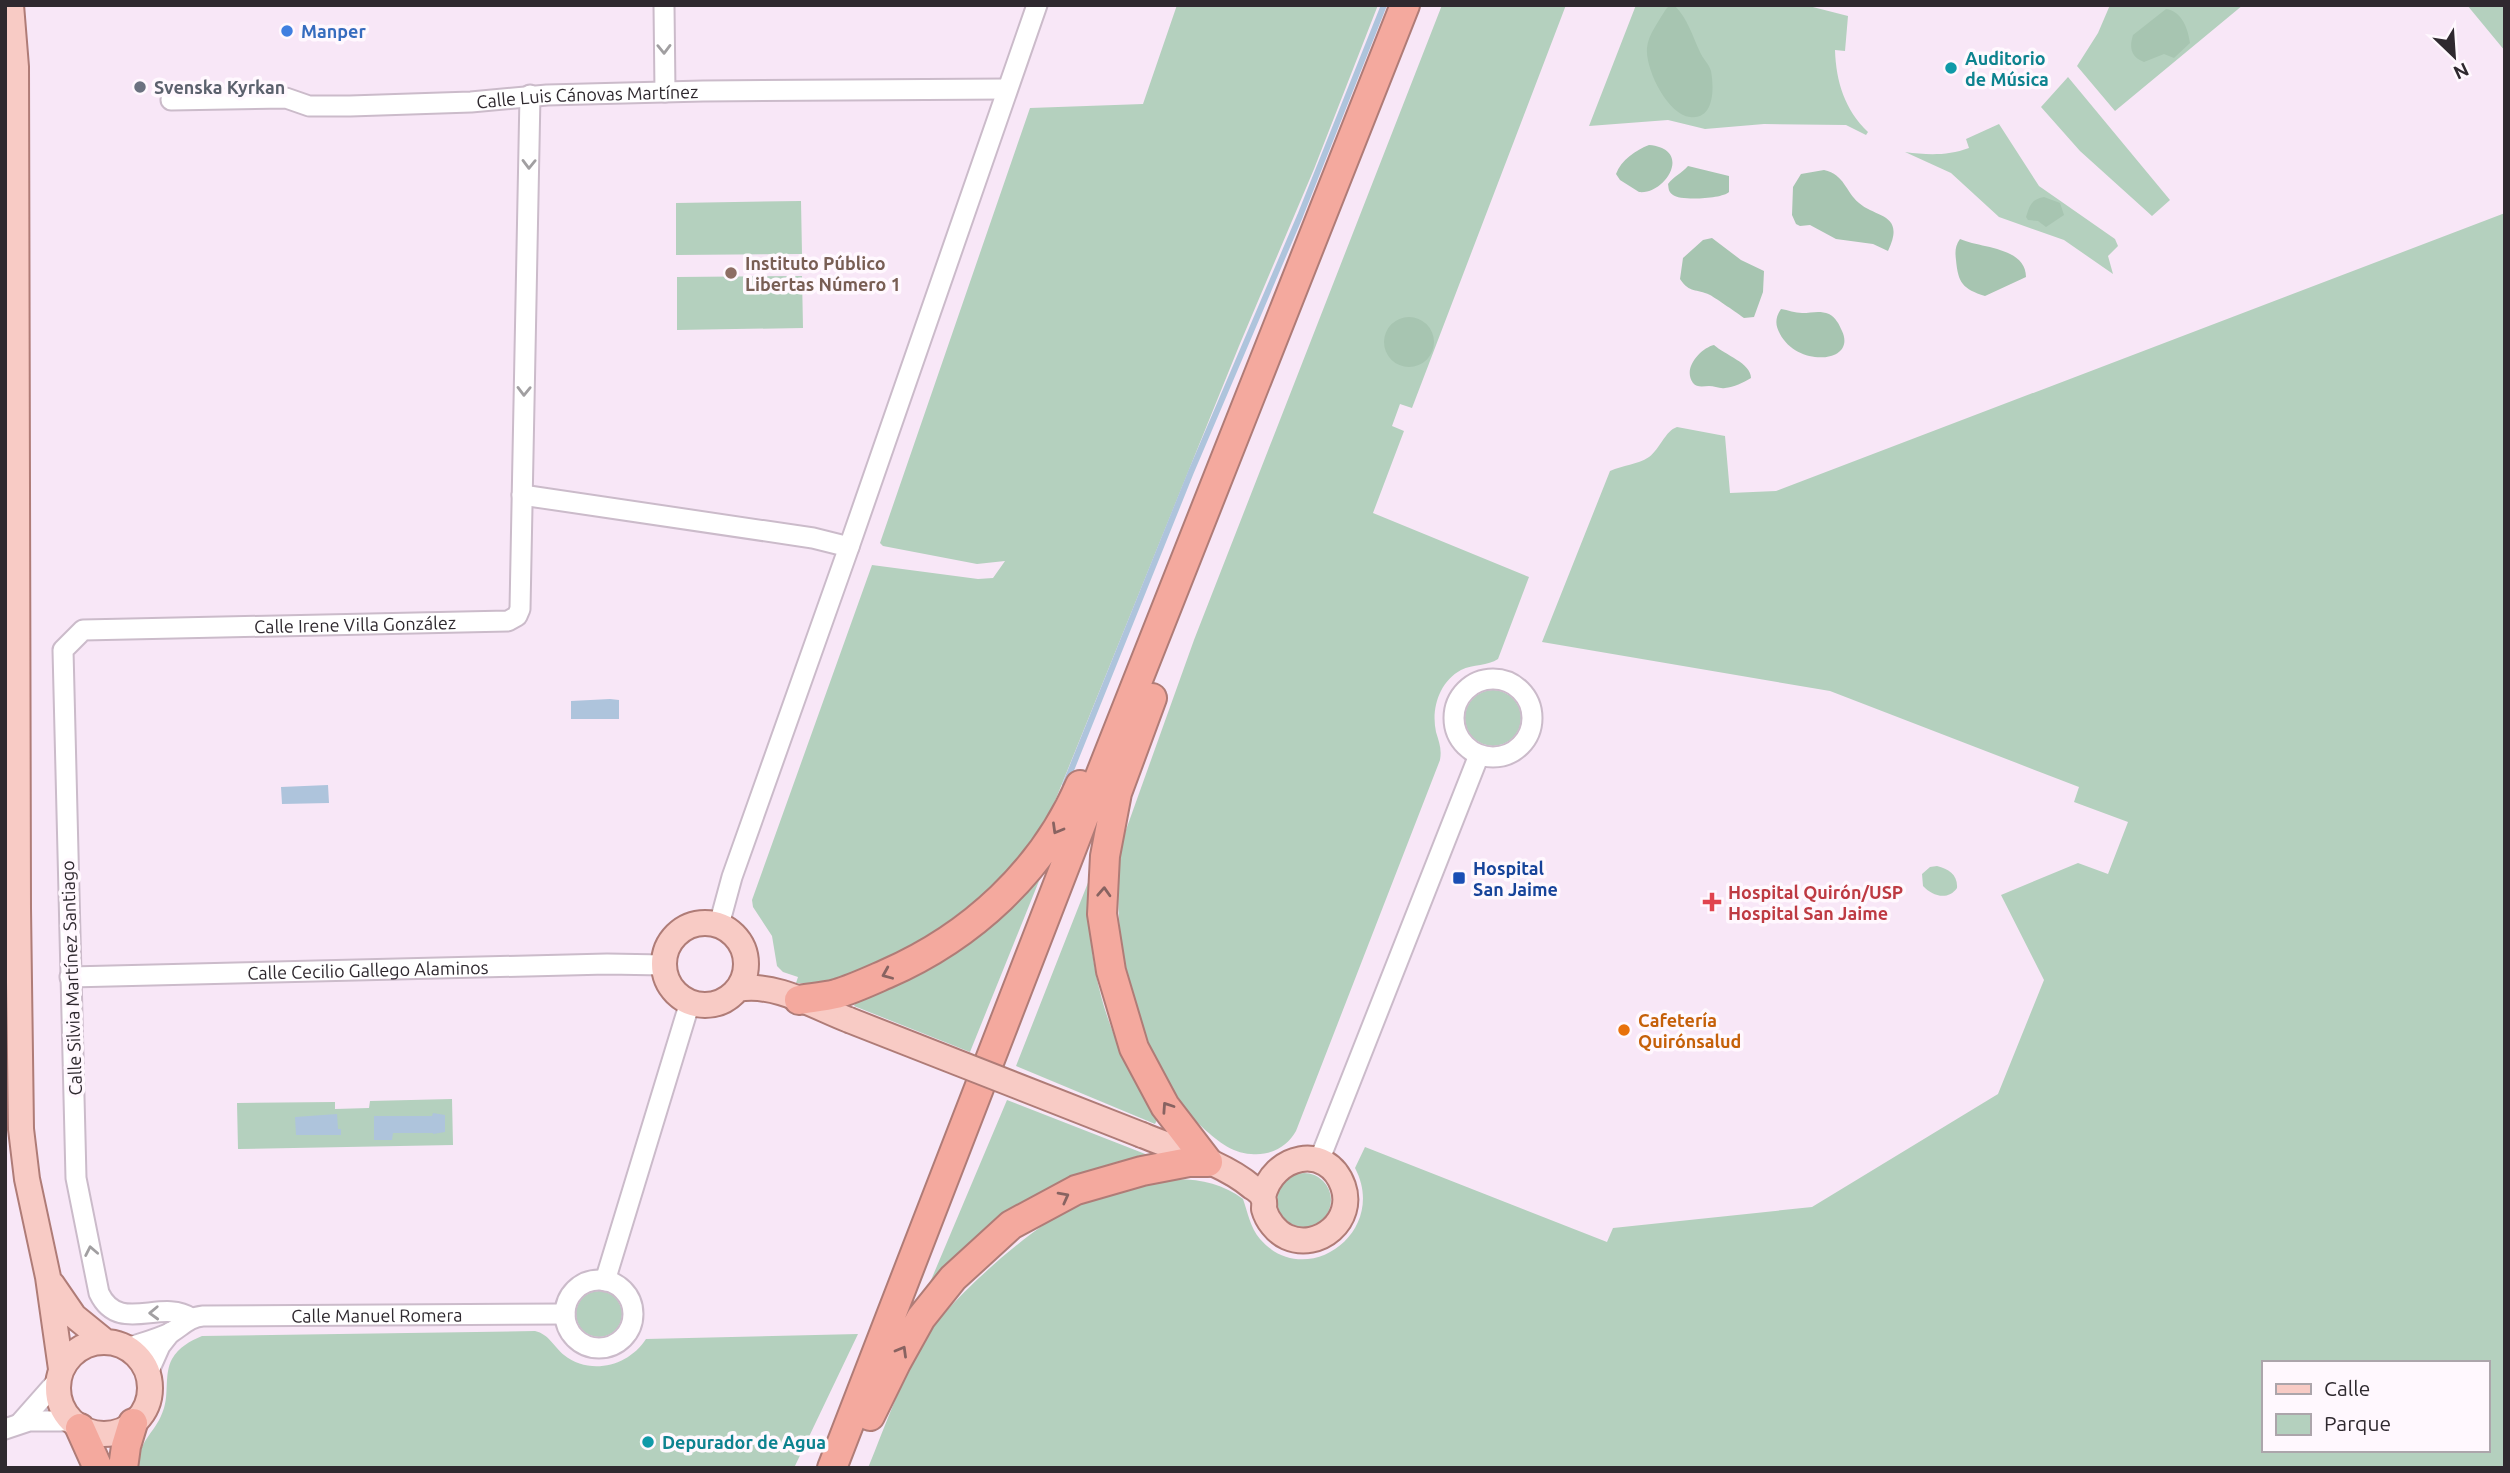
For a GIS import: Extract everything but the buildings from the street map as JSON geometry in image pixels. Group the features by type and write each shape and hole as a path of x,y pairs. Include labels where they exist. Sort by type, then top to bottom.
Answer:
{"highway":[{"path":"832,1468 1089,804 1405,5"},
{"path":"787,996 837,993 912,963 956,937 995,905 1048,843 1074,798 1283,299 1310,248"},
{"path":"1208,1162 1165,1106 1134,1048 1111,971 1102,914 1105,856 1117,793 1297,301 1310,248"},
{"path":"849,1468 878,1400 921,1318 953,1278 1011,1225 1076,1190 1142,1171 1189,1162 1208,1162"},
{"path":"123,1468 133,1423"},
{"path":"76,1424 98,1468"}],"main road":[{"path":"11,5 16,66 12,920 21,1129 27,1179 48,1277 60,1375 60,1402 76,1424 91,1432 113,1433 141,1416 149,1395 148,1373 136,1354 116,1345 74,1315 48,1277"},
{"path":"16,66 24,5"},
{"path":"747,965 738,989 728,998 703,1005 690,1002 672,988 666,978 664,965 671,940 680,931 706,923 719,925 731,931 740,941 747,965 759,980 787,996"},
{"path":"738,989 759,987 787,996 1208,1162 1240,1178 1263,1197"},
{"path":"1240,1178 1276,1171 1296,1160 1319,1161 1338,1176 1343,1187 1344,1210 1339,1221 1321,1237 1310,1240 1298,1240 1276,1230 1269,1220 1263,1197 1269,1178 1276,1171"},
{"path":"60,1375 75,1352 84,1346 116,1345"}],"street":[{"path":"664,5 664,92"},
{"path":"719,925 732,877 1037,5"},
{"name":"Calle Luis Cánovas Martínez","path":"171,100 286,98 309,106 351,106 471,102 530,95 1007,89"},
{"path":"530,95 522,495 813,538 849,547"},
{"name":"Calle Irene Villa González","path":"73,640 83,630 512,620 520,609 522,495"},
{"name":"Calle Silvia Martínez Santiago","path":"73,640 63,650 76,1178 99,1293 108,1307 116,1312"},
{"path":"1497,678 1507,681 1524,693 1529,702 1532,723 1529,733 1523,743 1503,756 1479,755 1462,743 1456,734 1453,724 1455,704 1468,687 1477,681 1497,678"},
{"path":"1319,1161 1479,755"},
{"name":"Calle Cecilio Gallego Alaminos","path":"70,976 664,965"},
{"path":"605,1281 690,1002"},
{"path":"595,1280 605,1281 623,1290 632,1309 632,1320 622,1338 603,1347 592,1347 581,1343 567,1325 565,1314 570,1295 577,1288 595,1280"},
{"name":"Calle Manuel Romera","path":"116,1312 126,1315 179,1312 191,1318 565,1314"},
{"path":"148,1373 160,1346 172,1332 191,1318"},
{"path":"116,1345 172,1332"},
{"path":"13,1426 60,1375"},
{"path":"13,1426 76,1424"}],"green space":[{"path":"1177,5 1378,5 1314,169 1239,346 1051,811 1016,860 989,888 943,925 945,930 894,957 851,974 812,983 796,983 798,977 783,972 777,966 772,936 753,907 752,900 872,565 978,579 993,578 1005,561 977,564 883,546 880,543 1030,108 1143,104"},
{"path":"1442,5 1566,5 1412,408 1400,404 1392,426 1404,431 1373,513 1529,577 1498,659 1453,675 1438,697 1435,723 1440,760 1296,1131 1288,1142 1271,1152 1244,1153 1230,1148 1212,1136 1177,1100 1158,1068 1142,1032 1130,993 1123,954 1119,914 1122,841 1194,640"},
{"path":"1636,5 1805,5 1848,16 1845,51 1835,50 1837,73 1848,105 1868,132 1866,135 1846,125 1764,124 1705,129 1668,120 1589,126"},
{"path":"1674,5 1686,22 1711,71 1711,101 1704,113 1698,117 1682,114 1666,100 1654,79 1647,57 1652,33 1666,9"},
{"path":"2110,5 2243,5 2115,111 2077,66 2098,33"},
{"path":"2467,5 2505,5 2505,51"},
{"path":"2166,9 2172,10 2180,17 2190,43 2174,58 2164,54 2144,62 2132,52 2133,35"},
{"path":"2068,77 2170,200 2152,216 2080,151 2041,107"},
{"path":"1999,124 2039,186 2115,239 2118,246 2108,256 2113,274 2064,240 1999,217 1951,173 1905,152 1937,154 1961,151 1969,148 1966,139"},
{"path":"1649,145 1663,148 1670,154 1671,171 1658,186 1639,192 1620,180 1616,174 1621,164 1630,156"},
{"path":"1688,166 1729,176 1729,192 1701,198 1673,195 1668,184"},
{"path":"1824,170 1841,179 1859,203 1887,218 1891,223 1893,239 1888,251 1873,244 1836,239 1810,225 1796,224 1792,215 1793,187 1801,174"},
{"path":"2044,197 2060,203 2064,215 2046,227 2026,217 2033,202"},
{"path":"801,201 802,254 676,255 676,203"},
{"path":"2505,213 2505,1468 868,1468 910,1368 939,1320 974,1283 1037,1229 1074,1206 1114,1190 1159,1180 1182,1179 1224,1188 1243,1199 1260,1239 1279,1254 1299,1259 1319,1257 1338,1247 1352,1233 1361,1214 1363,1192 1355,1168 1365,1147 1607,1242 1613,1228 1812,1207 1998,1094 2044,980 2001,895 2078,863 2108,874 2128,822 2074,802 2079,787 1830,691 1542,642 1610,471 1649,457 1677,427 1725,436 1730,493 1776,491"},
{"path":"1712,238 1741,260 1764,271 1763,292 1754,317 1744,318 1710,295 1687,287 1680,279 1683,258 1703,240"},
{"path":"1960,239 2010,254 2024,267 2026,277 1985,296 1971,291 1963,284 1958,274 1956,252"},
{"path":"802,276 803,328 677,330 677,277"},
{"path":"1781,309 1799,313 1829,314 1837,321 1842,331 1844,342 1841,350 1834,355 1811,356 1788,345 1778,331 1777,318"},
{"path":"1409,317 1427,324 1434,342 1427,360 1409,367 1391,360 1384,342 1391,324"},
{"path":"1714,345 1747,368 1751,378 1725,388 1695,385 1690,377 1691,365 1699,354"},
{"path":"1487,690 1499,690 1509,694 1517,702 1521,718 1517,734 1509,742 1499,746 1487,746 1477,742 1469,734 1465,724 1465,712 1469,702 1477,694"},
{"path":"1937,866 1949,871 1956,880 1957,888 1949,895 1940,896 1923,886 1922,874 1930,867"},
{"path":"1091,875 1090,929 1103,1004 1121,1052 1157,1120 1155,1124 1016,1066"},
{"path":"1041,876 970,1052 854,1006 857,999 1016,901"},
{"path":"452,1099 453,1145 238,1149 237,1103 335,1102 335,1109 369,1108 370,1101"},
{"path":"1007,1100 1153,1157 926,1292"},
{"path":"1304,1173 1323,1181 1331,1200 1323,1219 1304,1227 1285,1219 1277,1200 1285,1181"},
{"path":"599,1291 615,1298 622,1314 615,1330 599,1337 583,1330 576,1314 583,1298"},
{"path":"535,1331 544,1335 574,1361 597,1366 608,1365 630,1356 646,1339 858,1334 794,1468 137,1468 141,1449 164,1408 172,1359 185,1345 202,1336"}],"water":[{"path":"619,700 619,719 571,719 571,701"},
{"path":"328,785 329,803 282,804 281,787"},
{"path":"433,1113 445,1115 445,1132 393,1133 392,1140 374,1140 374,1116 432,1116"},
{"path":"337,1114 341,1135 296,1135 295,1117"}],"waterway":[{"path":"1065,785 1191,472 1300,216 1384,5"}],"place":[{"name":"Manper","path":"287,31"},
{"name":"Auditorio de Música","path":"1951,68"},
{"name":"Svenska Kyrkan","path":"140,87"},
{"name":"Instituto Público Libertas Número 1","path":"731,273"},
{"name":"Hospital San Jaime","path":"1459,878"},
{"name":"Hospital Quirón/USP Hospital San Jaime","path":"1712,902"},
{"name":"Cafetería Quirónsalud","path":"1624,1030"},
{"name":"Depurador de Agua","path":"648,1442"}]}
